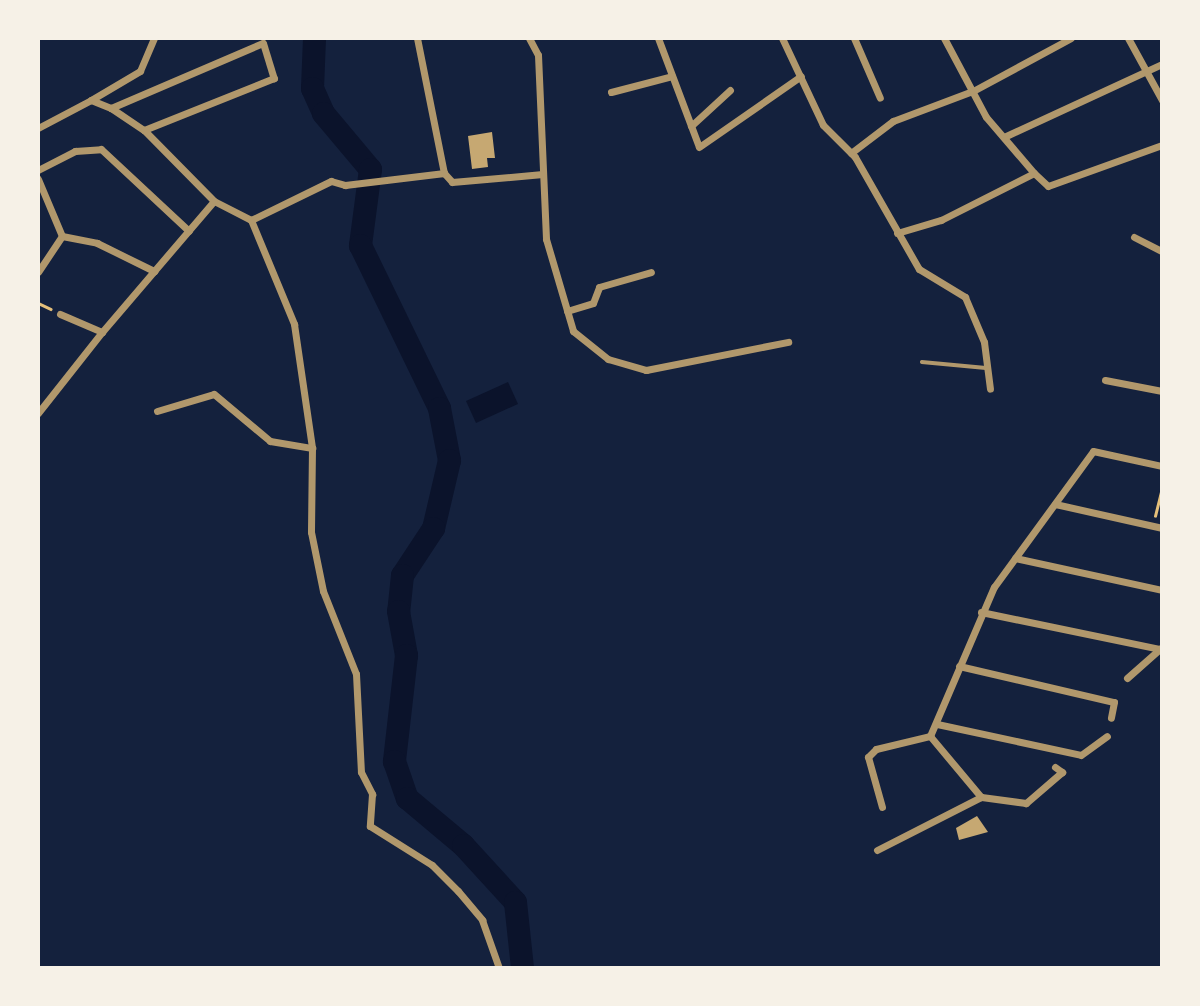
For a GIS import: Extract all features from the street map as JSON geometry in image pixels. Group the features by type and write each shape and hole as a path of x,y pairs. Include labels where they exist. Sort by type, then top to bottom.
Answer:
{"street":[{"path":"38,128 140,71 154,38"},
{"path":"417,38 444,173 452,182 543,174"},
{"path":"529,38 538,55 546,239 567,311 586,345 646,370 788,342"},
{"path":"658,38 699,147 801,76"},
{"path":"854,38 880,98"},
{"path":"944,38 973,91 1034,173 1048,186 1161,145"},
{"path":"851,153 893,121 973,91 1072,38"},
{"path":"1128,38 1161,100"},
{"path":"784,39 823,125 851,153 919,269 965,297 978,319 990,388"},
{"path":"111,108 263,43 274,78 144,130"},
{"path":"1006,136 1161,64"},
{"path":"611,92 672,76"},
{"path":"691,126 730,90"},
{"path":"91,100 111,108 144,130 214,201 251,220 294,324 312,448 310,532 323,591 356,674 361,772 372,794 370,826 432,865 458,891 482,920 499,968"},
{"path":"38,170 75,151 102,149 189,231"},
{"path":"251,220 331,181 355,183 444,173"},
{"path":"897,233 941,220 1034,173"},
{"path":"38,179 62,236"},
{"path":"38,412 214,201"},
{"path":"62,236 97,243 154,271"},
{"path":"38,272 62,236"},
{"path":"1134,237 1161,251"},
{"path":"567,311 593,303 599,287 651,272"},
{"path":"60,314 102,332"},
{"path":"1105,380 1161,391"},
{"path":"157,411 214,394 270,441 312,448"},
{"path":"882,807 869,757 876,749 930,736 981,612 1015,558 1093,451 1161,466"},
{"path":"1055,504 1157,527"},
{"path":"1015,558 1161,590"},
{"path":"981,612 1160,648"},
{"path":"1128,678 1160,648"},
{"path":"959,666 1114,702 1111,718"},
{"path":"937,724 1082,755 1107,736"},
{"path":"930,736 981,797"},
{"path":"877,850 981,797 1026,803 1062,772 1055,767"}],"lane":[{"path":"922,362 989,371"}],"path":[{"path":"38,303 60,314"},
{"path":"1157,527 1161,488"}],"water":[{"path":"508,382 518,404 476,423 466,401"}],"building":[{"path":"492,132 495,158 487,158 488,167 472,169 468,136"},
{"path":"977,816 988,832 959,840 956,828"}],"waterway":[{"path":"314,38 312,88 323,113 370,169 360,245 439,408 449,460 433,528 402,575 398,611 406,655 394,761 407,798 463,845 515,902 522,968"}]}
